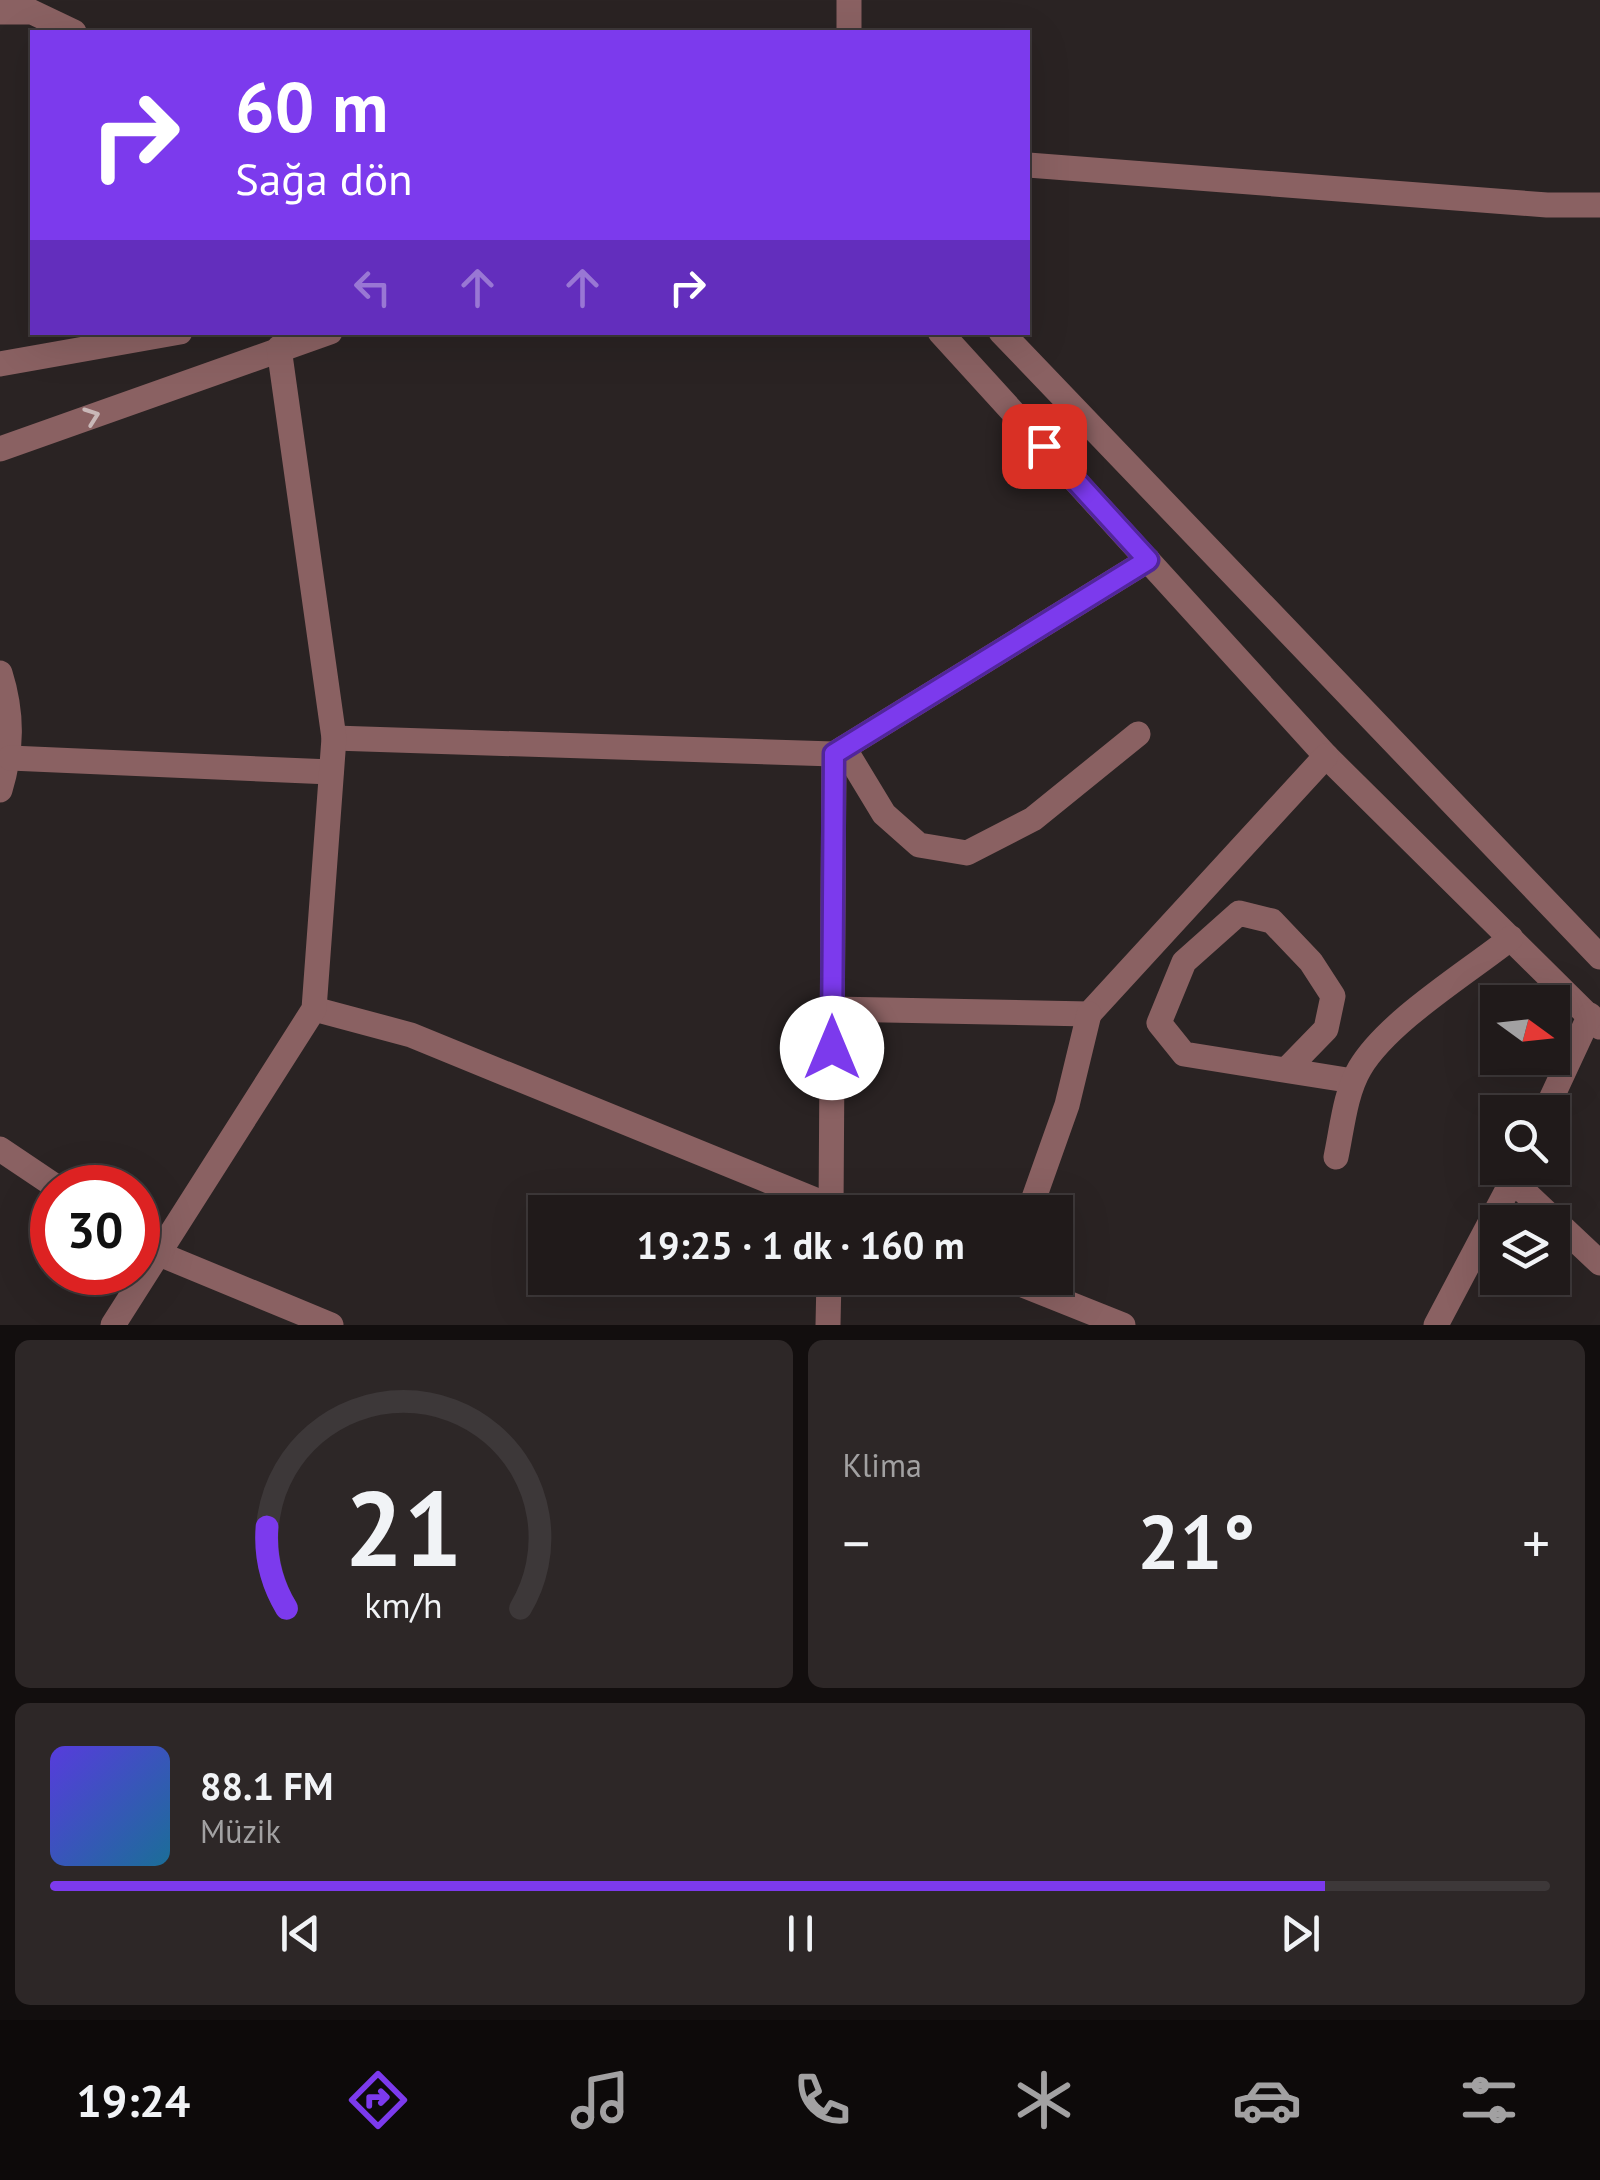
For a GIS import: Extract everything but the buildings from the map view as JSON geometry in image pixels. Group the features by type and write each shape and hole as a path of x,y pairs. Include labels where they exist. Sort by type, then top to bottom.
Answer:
{"street":[{"path":"849,0 850,30"},
{"path":"0,12 29,6 71,30"},
{"path":"1030,165 1547,205 1600,205"},
{"path":"0,364 163,335"},
{"path":"0,448 320,335"},
{"path":"943,335 1326,756 1595,1021 1554,1095"},
{"path":"1004,335 1600,957"},
{"path":"160,1228 314,1009 334,738 279,348"},
{"path":"334,738 839,751 1148,560"},
{"path":"0,673 10,704 10,758 0,790"},
{"path":"839,751 884,814 919,845 967,853 1033,819 1138,734"},
{"path":"835,1195 832,1009 839,751"},
{"path":"1035,1195 1067,1104 1089,1014 1326,756"},
{"path":"10,758 331,772"},
{"path":"1289,1068 1326,1030 1333,996 1310,962 1272,921 1240,913 1184,962 1159,1023 1184,1054 1353,1081"},
{"path":"1336,1157 1353,1081 1362,1064 1400,1026 1511,938"},
{"path":"314,1009 411,1035 796,1195"},
{"path":"832,1009 1089,1014"},
{"path":"0,1149 30,1169"},
{"path":"1436,1325 1510,1185"},
{"path":"1526,1185 1600,1262"},
{"path":"160,1252 331,1325"},
{"path":"113,1325 126,1295"},
{"path":"828,1325 829,1295"},
{"path":"1042,1295 1092,1319 1122,1325"}],"route":[{"path":"832,1048 834,754 1148,560 1044,446"}]}
